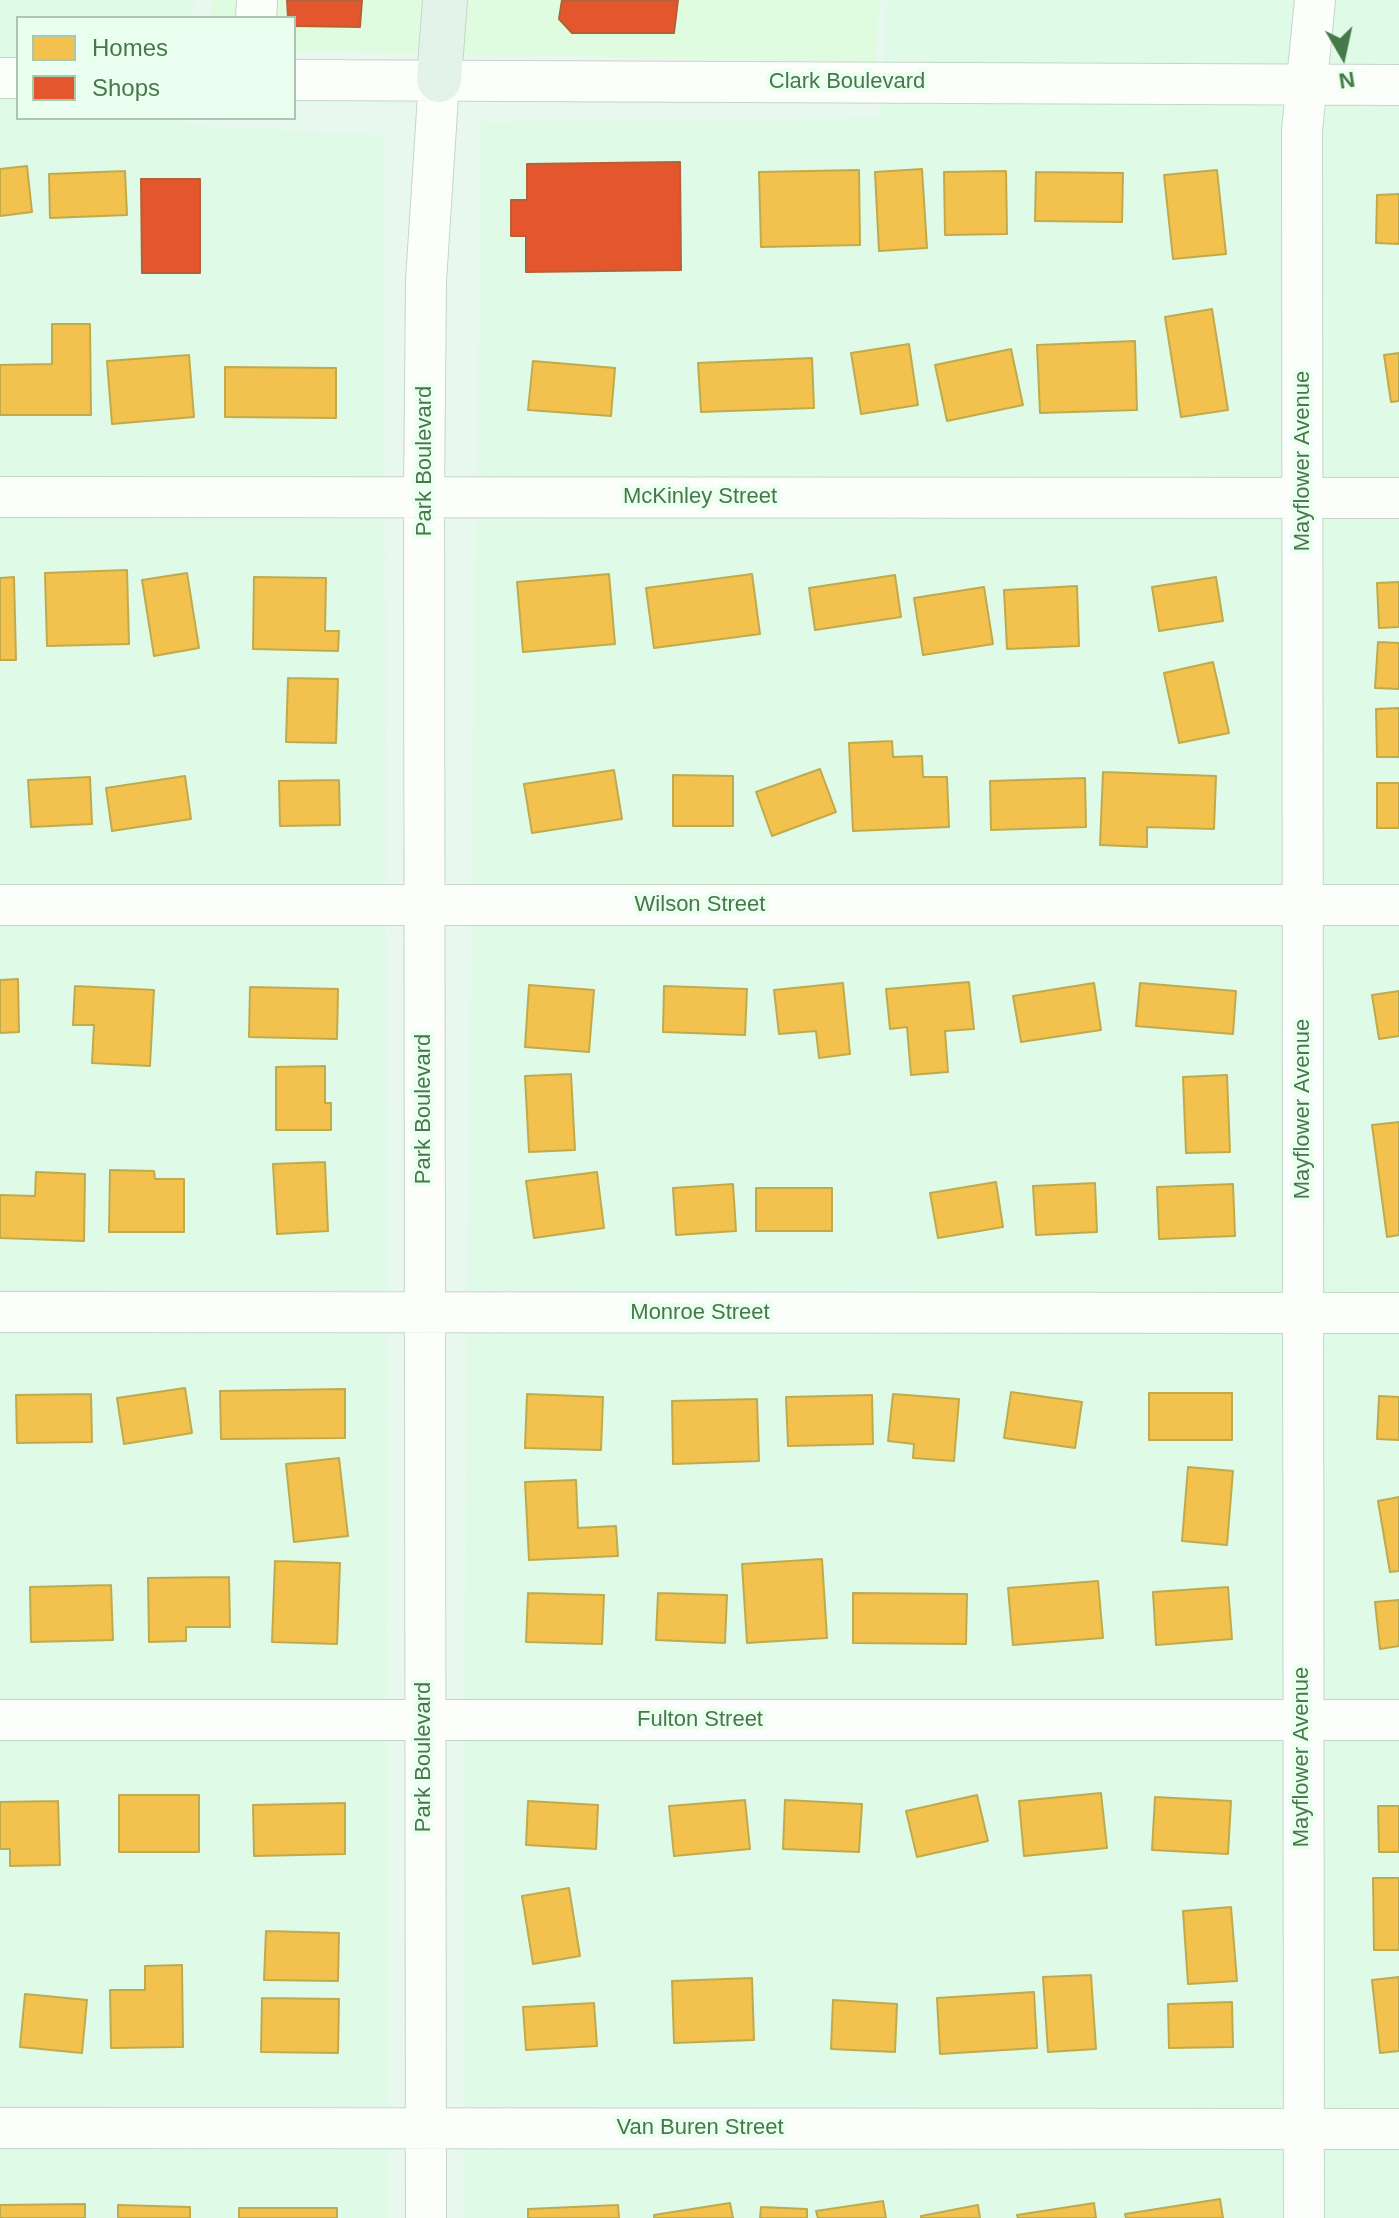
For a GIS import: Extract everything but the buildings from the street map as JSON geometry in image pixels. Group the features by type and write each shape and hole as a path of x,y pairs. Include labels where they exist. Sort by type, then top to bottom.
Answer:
{"main road":[{"name":"Park Boulevard","path":"439,80 445,0"}],"street":[{"name":"Mayflower Avenue","path":"1304,2218 1302,131 1315,0"},
{"name":"Clark Boulevard","path":"296,80 1399,85"},
{"name":"Park Boulevard","path":"426,2218 424,497 426,281 439,80"},
{"name":"McKinley Street","path":"0,497 1399,498"},
{"name":"Wilson Street","path":"0,905 1399,905"},
{"name":"Monroe Street","path":"0,1312 1399,1313"},
{"name":"Fulton Street","path":"0,1720 1399,1720"},
{"name":"Van Buren Street","path":"0,2128 1399,2129"}],"shaded area":[{"path":"0,0 194,0 193,16 16,16 16,120 186,120 186,125 385,135 388,2218 0,2218"},
{"path":"212,0 880,0 875,62 296,51 296,16 211,16"},
{"path":"887,0 1399,0 1399,2218 463,2218 467,1277 481,122 880,118"}]}
